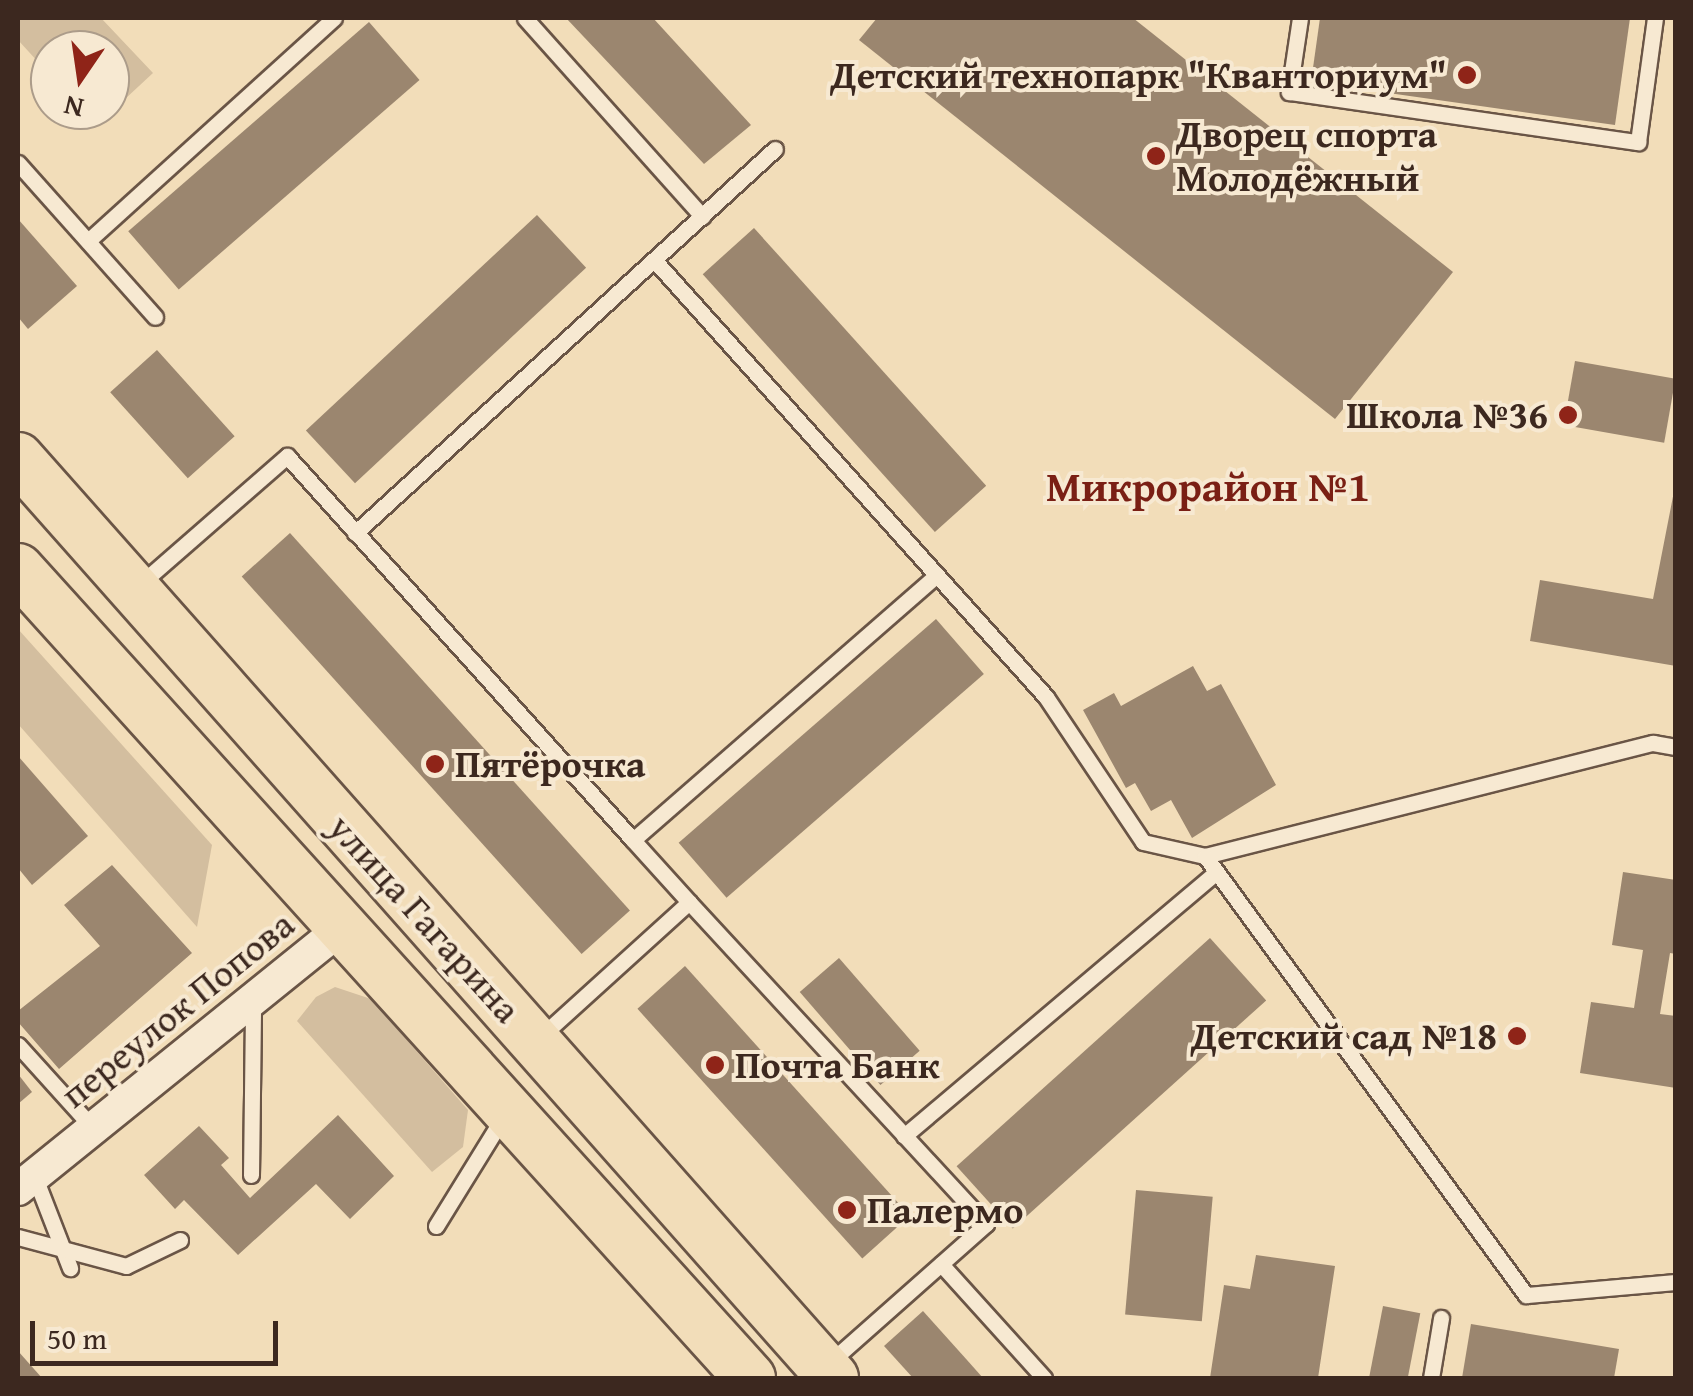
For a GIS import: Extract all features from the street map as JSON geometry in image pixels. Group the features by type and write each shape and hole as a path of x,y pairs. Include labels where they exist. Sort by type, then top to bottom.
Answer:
{"main road":[{"name":"улица Гагарина","path":"18,458 828,1373"},
{"name":"улица Гагарина","path":"18,569 340,930 750,1378"}],"street":[{"name":"переулок Попова","path":"26,1182 340,930"}],"lane":[{"path":"88,242 334,18"},
{"path":"525,18 702,216"},
{"path":"1300,18 1289,92 1638,142 1656,18"},
{"path":"356,532 775,150"},
{"path":"18,163 154,317"},
{"path":"656,262 1046,697 1142,842 1205,856 1653,743 1676,747"},
{"path":"135,588 287,456 986,1224 828,1373"},
{"path":"633,840 938,575"},
{"path":"1205,856 1526,1295 1676,1282"},
{"path":"904,1136 1216,872"},
{"path":"535,1042 689,902"},
{"path":"251,1175 253,1000"},
{"path":"18,1045 93,1128"},
{"path":"436,1226 506,1113"},
{"path":"26,1182 65,1250 70,1268"},
{"path":"18,1237 126,1266 180,1240"},
{"path":"941,1264 1044,1378"},
{"path":"1431,1378 1441,1318"}],"shaded area":[{"path":"18,18 101,18 112,30 30,30 30,53 18,40"},
{"path":"130,49 153,73 130,94"},
{"path":"18,629 212,845 197,927 18,724"},
{"path":"335,987 371,999 468,1110 463,1147 432,1172 297,1021 316,997"}],"building":[{"path":"566,18 653,18 751,125 704,164"},
{"name":"Дворец спорта Молодёжный","path":"877,18 1133,18 1453,272 1335,419 859,40"},
{"name":"Детский технопарк \"Кванториум\"","path":"1320,18 1630,18 1615,125 1311,82"},
{"path":"369,22 420,80 179,289 128,231"},
{"path":"537,215 586,268 355,483 306,431"},
{"path":"18,219 77,286 28,329 18,317"},
{"path":"754,228 986,486 935,532 703,274"},
{"path":"157,350 235,436 188,478 110,392"},
{"path":"1575,361 1675,379 1664,443 1564,425"},
{"path":"1676,481 1676,666 1530,641 1540,580 1653,599"},
{"path":"290,533 630,911 582,954 242,576"},
{"path":"936,619 984,674 727,898 679,843"},
{"path":"1193,666 1207,691 1221,684 1276,785 1192,838 1171,800 1151,811 1135,783 1126,788 1083,710 1114,693 1121,706"},
{"path":"18,756 88,836 32,885 18,868"},
{"path":"112,865 192,953 59,1069 18,1022 18,1011 100,946 64,905"},
{"path":"1623,872 1676,880 1676,954 1670,953 1660,1014 1676,1016 1676,1088 1580,1073 1591,1002 1634,1008 1643,950 1612,945"},
{"path":"1210,938 1266,1000 1013,1229 957,1166"},
{"path":"839,958 920,1051 880,1085 800,992"},
{"path":"685,966 910,1216 862,1259 637,1009"},
{"path":"18,1074 32,1092 18,1104"},
{"path":"338,1115 394,1176 350,1219 316,1184 238,1255 184,1200 175,1209 144,1175 199,1126 229,1158 221,1165 250,1198"},
{"path":"1136,1190 1213,1197 1202,1321 1125,1315"},
{"path":"1256,1255 1335,1266 1318,1378 1210,1378 1224,1285 1250,1289"},
{"path":"1383,1306 1420,1313 1408,1378 1369,1378"},
{"path":"923,1311 983,1378 913,1378 884,1346"},
{"path":"1471,1324 1619,1349 1614,1378 1462,1378"},
{"path":"18,1351 42,1378 18,1378"}],"place":[{"name":"Детский технопарк \"Кванториум\"","path":"1467,75"},
{"name":"Дворец спорта Молодёжный","path":"1156,156"},
{"name":"Школа №36","path":"1568,415"},
{"name":"Пятёрочка","path":"435,764"},
{"name":"Детский сад №18","path":"1517,1036"},
{"name":"Почта Банк","path":"715,1065"},
{"name":"Палермо","path":"847,1210"}],"district":[{"name":"Микрорайон №1","path":"1208,486"}]}
